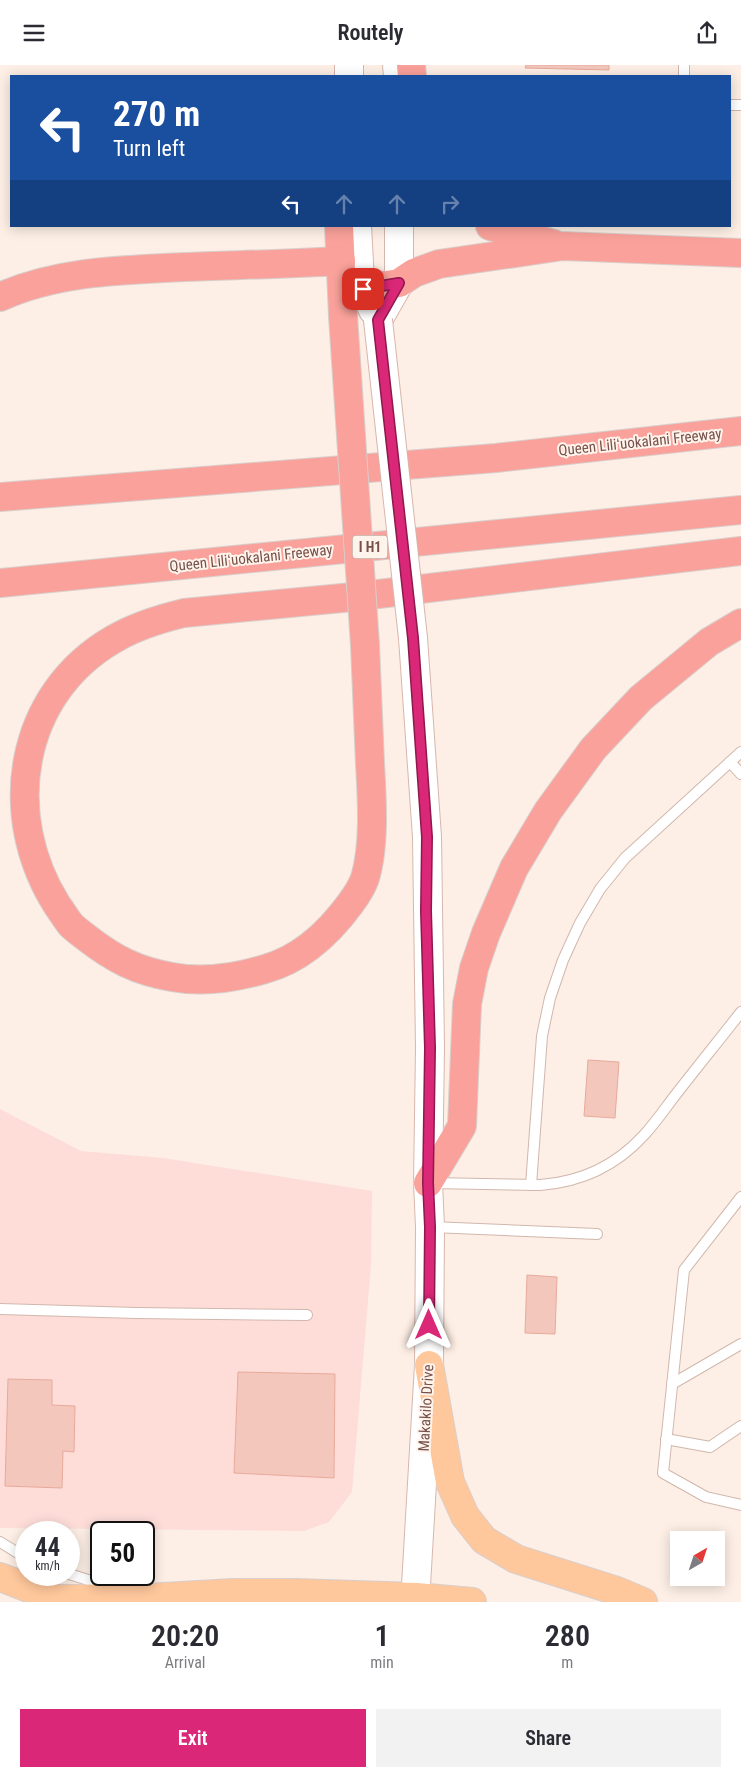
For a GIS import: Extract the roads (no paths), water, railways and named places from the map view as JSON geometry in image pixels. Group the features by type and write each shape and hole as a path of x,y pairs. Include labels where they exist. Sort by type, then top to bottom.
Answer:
{"highway":[{"path":"339,227 343,316 365,645 372,803 369,864 364,881 342,915 317,942 298,955 276,966 216,979 172,977 129,965 107,954 72,926 49,894 30,855 21,813 22,769 34,727 58,687 74,669 114,639 160,619 184,613 354,597 741,551"},
{"path":"494,227 563,246"},
{"path":"363,289 399,283 414,273 439,264 563,246 741,253"},
{"path":"0,297 50,279 132,269 341,261"},
{"name":"Queen Liliʻuokalani Freeway","path":"0,497 496,458 741,431"},
{"name":"Queen Liliʻuokalani Freeway","path":"0,583 741,511"},
{"path":"428,1183 462,1126 467,1004 474,968 488,926 514,868 548,811 593,749 641,698 709,642 741,623"}],"main road":[{"name":"Makakilo Drive","path":"357,227 360,281 378,320 413,638 427,837 426,911 430,1048 428,1183 430,1227 429,1365 415,1600"},
{"path":"378,320 399,283 399,227"},
{"path":"429,1365 450,1481 465,1516 484,1540 516,1559 616,1591 643,1602"},
{"path":"0,1577 54,1600 154,1600 234,1593 472,1602"}],"lane":[{"path":"531,1185 542,1036 550,998 563,960 580,923 600,889 625,858 741,752"},
{"path":"730,762 741,774"},
{"path":"428,1183 557,1184 598,1171 620,1157 645,1134 741,1012"},
{"path":"741,1197 684,1269 663,1473 706,1497 741,1505"},
{"path":"430,1227 597,1234"},
{"path":"0,1309 307,1315"},
{"path":"672,1383 741,1344"},
{"path":"666,1439 710,1447 741,1426"},
{"path":"0,1542 15,1551"},
{"path":"80,1577 154,1600"}]}
